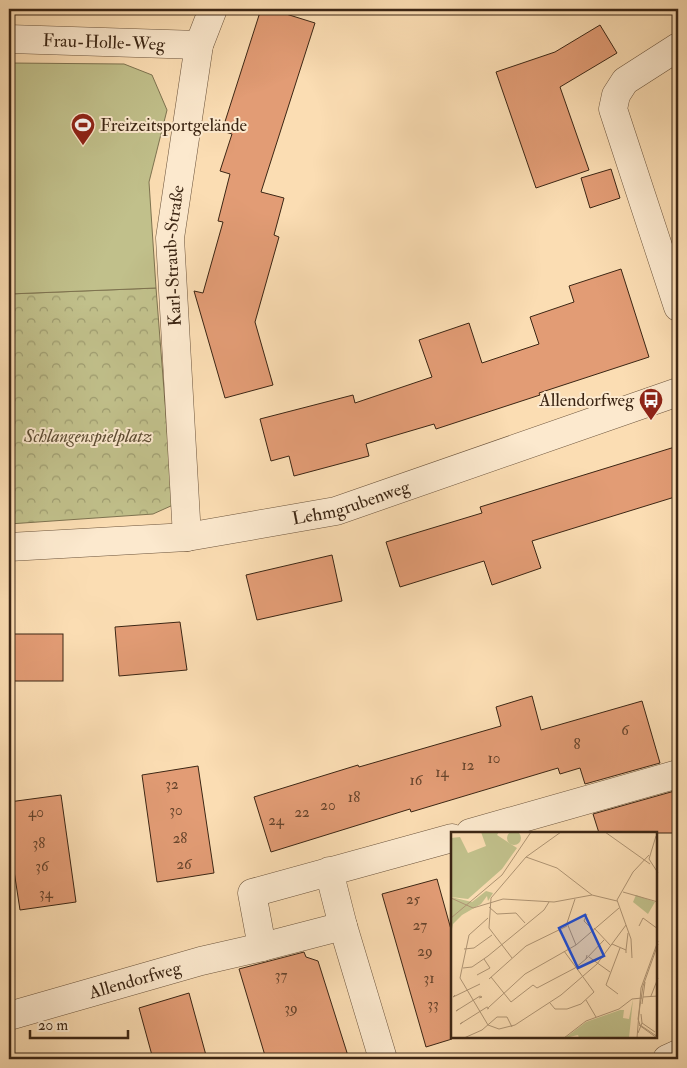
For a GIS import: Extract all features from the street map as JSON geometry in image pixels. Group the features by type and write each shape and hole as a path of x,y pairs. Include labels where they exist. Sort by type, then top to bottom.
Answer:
{"street":[{"name":"Karl-Straub-Straße","path":"187,537 170,238 199,46 213,9"},
{"name":"Frau-Holle-Weg","path":"9,39 199,46"},
{"path":"678,47 625,81 616,95 613,109 678,307"},
{"name":"Lehmgrubenweg","path":"9,547 187,537 336,511 678,392"},
{"path":"474,832 678,774"},
{"path":"262,946 252,893 451,838"},
{"path":"329,871 343,926 383,1059"},
{"name":"Allendorfweg","path":"9,1016 201,961 343,926"},
{"path":"667,1059 678,1054"}],"green space":[{"name":"Freizeitsportgelände","path":"9,63 124,64 152,75 167,110 149,182 156,288 9,294"},
{"name":"Schlangenspielplatz","path":"156,288 173,505 153,514 9,524 9,294"}],"building":[{"path":"261,9 270,9 315,23 261,192 284,198 274,235 279,237 255,322 273,385 225,398 194,291 203,293 223,222 218,221 230,174 220,171 232,134 222,131"},
{"path":"600,25 617,53 560,87 589,170 536,188 496,72 555,52"},
{"path":"611,169 620,198 590,208 581,178"},
{"path":"621,269 649,357 436,429 434,424 366,444 369,456 294,476 289,456 271,461 260,419 353,395 355,403 432,377 419,340 469,323 482,363 539,344 530,317 574,302 569,286"},
{"path":"678,446 678,496 532,541 541,568 492,585 484,561 400,587 386,542 482,513 480,507"},
{"path":"332,555 342,601 257,620 246,575"},
{"path":"180,622 187,670 119,676 115,627"},
{"path":"9,634 63,634 63,681 9,681"},
{"path":"532,696 541,730 642,701 660,763 585,784 580,768 560,774 558,768 411,812 410,809 271,852 254,797 358,765 359,767 501,726 496,707"},
{"path":"198,766 214,873 157,882 142,775"},
{"path":"678,790 678,833 599,832 593,814"},
{"path":"61,795 76,902 20,910 9,838 9,802"},
{"path":"437,879 451,929 452,1039 426,1047 382,894"},
{"path":"304,952 306,957 318,961 349,1059 266,1059 239,969"},
{"path":"189,993 207,1059 153,1059 139,1008"}],"place":[{"name":"Freizeitsportgelände","path":"83,146"},
{"name":"Allendorfweg","path":"651,421"}]}
